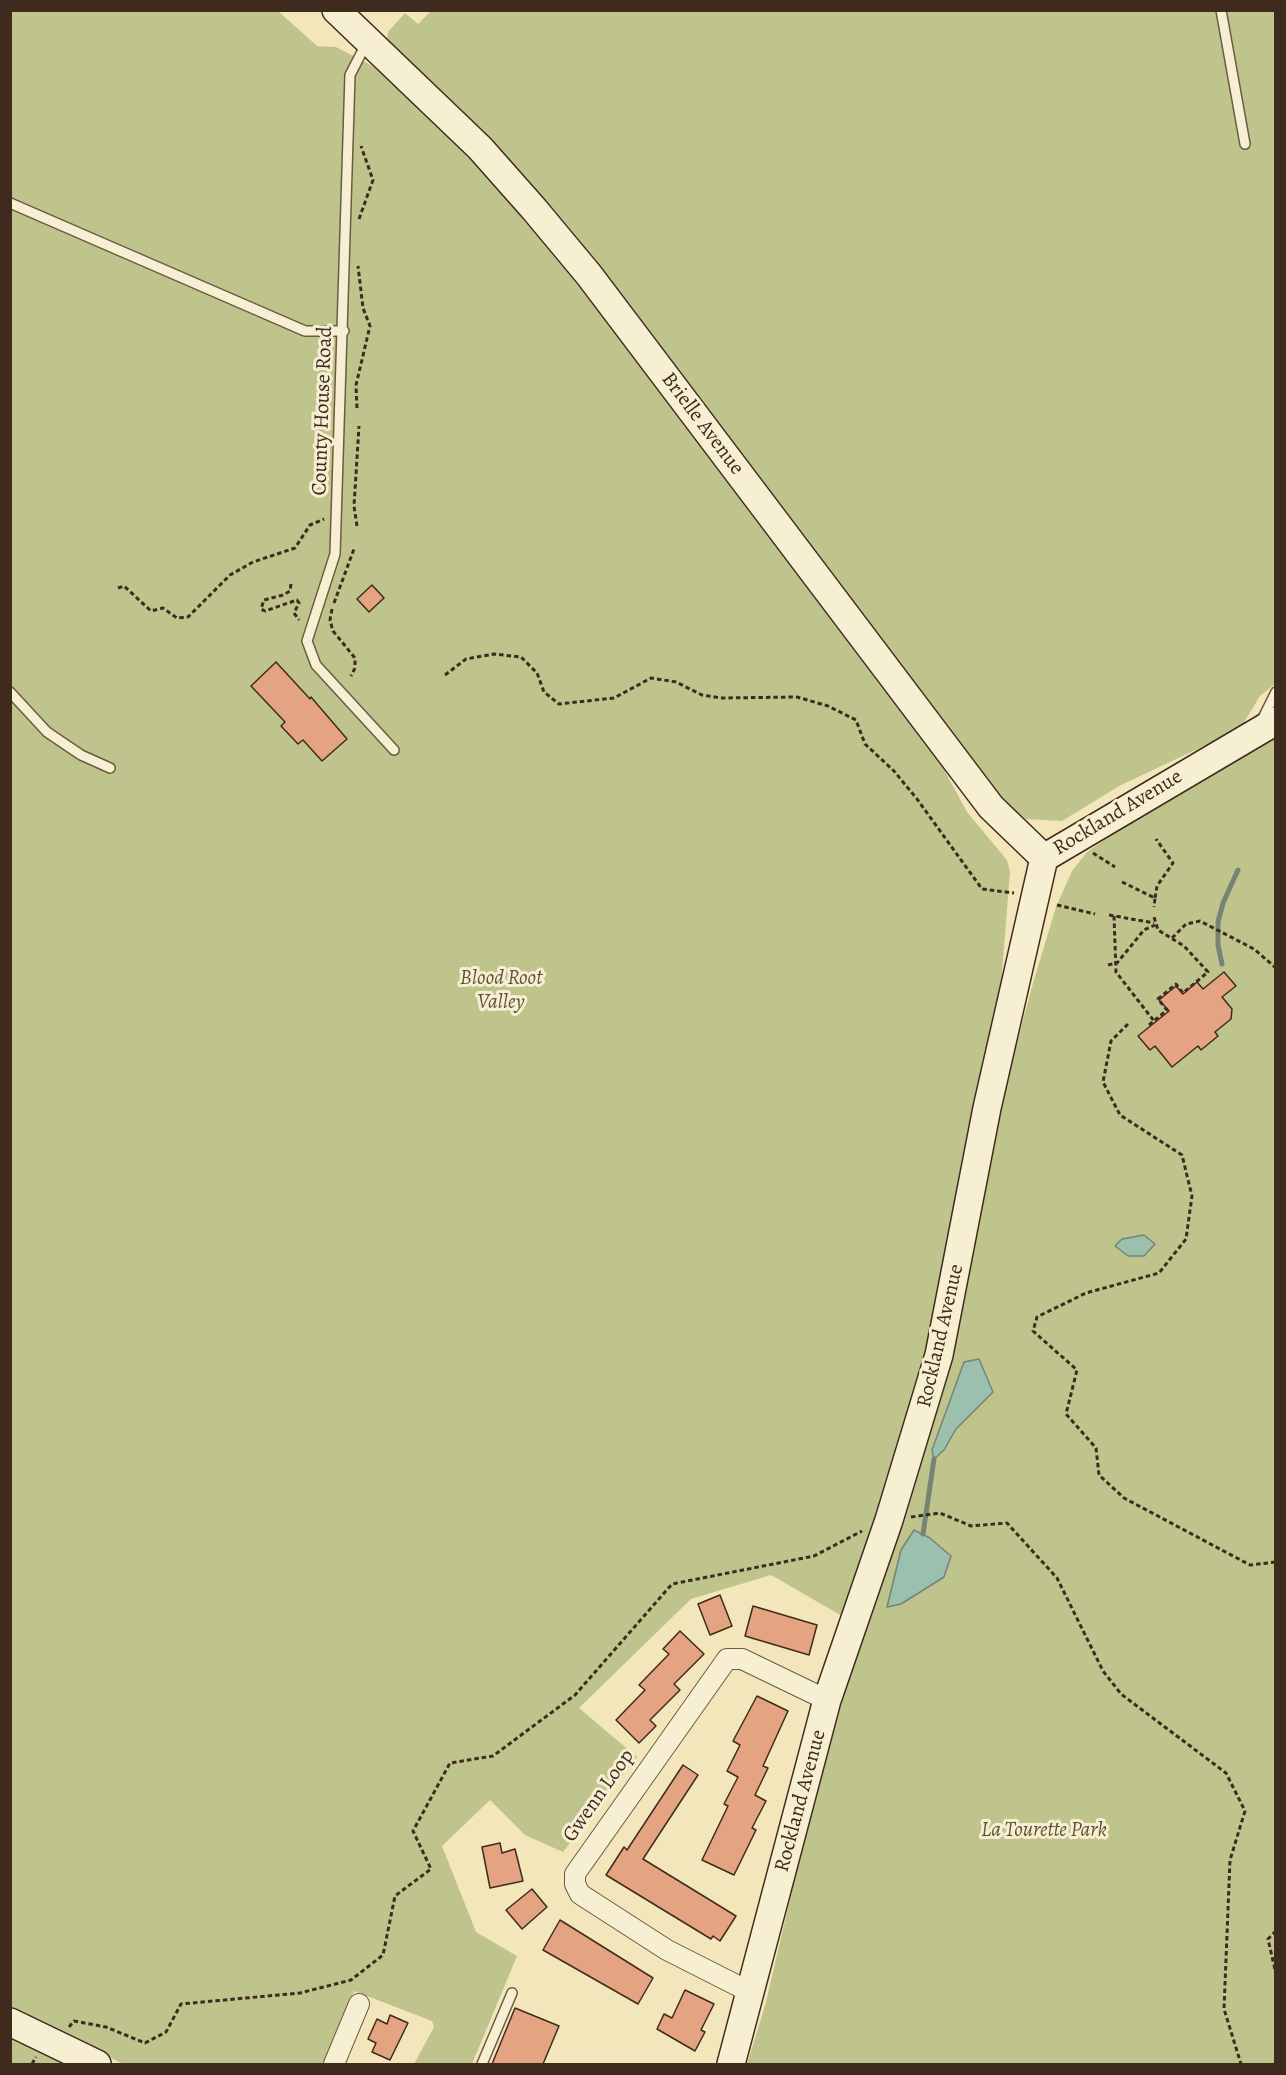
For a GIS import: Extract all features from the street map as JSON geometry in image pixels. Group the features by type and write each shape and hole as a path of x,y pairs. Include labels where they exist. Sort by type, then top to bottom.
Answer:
{"street":[{"name":"Brielle Avenue","path":"336,10 480,148 534,208 589,275 991,807 1044,858"},
{"name":"Rockland Avenue","path":"731,2064 827,1700 906,1468 939,1355 987,1108 1044,858 1266,726"},
{"name":"Gwenn Loop","path":"750,1992 667,1950 580,1894 575,1884 574,1874 727,1659 742,1659 827,1700"},
{"path":"334,2064 358,2004"},
{"path":"10,2022 97,2064"}],"lane":[{"path":"1221,10 1245,144"},
{"name":"County House Road","path":"368,40 350,75 336,554 307,641 316,665 394,750"},
{"path":"10,203 305,331 344,331"},
{"path":"10,692 47,732 81,755 110,768"},
{"path":"1266,726 1275,692"},
{"path":"482,2064 512,1993"}],"path":[{"path":"355,229 373,180 360,138"},
{"path":"355,257 361,276 363,308 370,326 356,385 357,408"},
{"path":"357,526 354,506 359,426"},
{"path":"118,588 124,586 151,611 163,608 177,618 188,617 230,575 253,562 295,548 310,525 325,519"},
{"path":"351,676 355,668 355,658 333,631 330,620 354,549"},
{"path":"291,584 290,591 283,596 264,600 261,609 265,611 297,600 299,603 294,615 299,620"},
{"path":"445,675 466,659 494,654 521,657 537,673 544,692 559,704 614,698 651,678 676,682 702,695 722,698 797,697 828,706 856,720 865,744 894,771 911,792 981,888 1014,894"},
{"path":"1154,907 1157,886 1173,863 1156,839"},
{"path":"1089,850 1115,867"},
{"path":"1122,882 1155,898"},
{"path":"1057,905 1095,914"},
{"path":"1108,915 1155,924 1194,955 1208,972 1183,993 1176,984 1158,999 1167,1010 1149,1025"},
{"path":"1114,916 1114,964 1120,980 1154,1021"},
{"path":"1154,917 1155,924"},
{"path":"1172,939 1190,922 1200,921 1254,949 1275,968"},
{"path":"1108,965 1114,964 1144,930 1155,924"},
{"path":"1128,1024 1111,1041 1103,1082 1120,1115 1182,1155 1192,1196 1186,1239 1159,1273 1086,1293 1037,1317 1034,1331 1077,1370 1066,1414 1096,1448 1099,1475 1124,1498 1251,1565 1275,1562"},
{"path":"920,1515 940,1513 971,1526 1007,1523 1057,1578 1103,1671 1121,1694 1226,1773 1245,1811 1230,1860 1224,2009 1241,2064"},
{"path":"64,2031 74,2021 106,2027 146,2043 166,2031 181,2004 300,1993 351,1980 383,1955 395,1896 431,1869 413,1831 450,1762 493,1756 575,1695 672,1584 814,1556 867,1528"},
{"path":"1275,1931 1268,1939 1275,1974"}],"green space":[{"path":"432,10 1275,11 1275,684 1260,696 1243,724 1221,738 1121,785 1062,821 1026,819 1008,807 981,778 574,238 527,180 387,42 388,32 405,13 418,24"},
{"name":"Blood Root Valley","path":"10,11 278,11 317,46 336,47 390,75 520,205 933,749 967,812 1007,860 1010,872 998,1022 917,1399 842,1616 771,1575 691,1599 579,1708 637,1757 563,1852 525,1835 490,1800 442,1846 476,1932 517,1956 472,2064 414,2064 434,2027 432,2021 354,1991 323,2064 123,2064 11,2008"},
{"name":"La Tourette Park","path":"1275,735 1275,2064 747,2064 765,2006 817,1784 870,1602 1031,990 1056,907 1072,871 1087,852 1157,804"},
{"path":"11,2036 67,2064 11,2064"}],"shaded area":[{"path":"1144,1235 1155,1244 1144,1256 1128,1256 1115,1246 1122,1239"},
{"path":"979,1359 993,1392 956,1429 944,1450 934,1459 932,1450 964,1362"},
{"path":"914,1530 930,1538 951,1556 944,1577 901,1604 887,1607 901,1550"}],"building":[{"path":"372,585 384,598 369,612 357,599"},
{"path":"276,662 310,699 311,697 347,739 322,761 303,740 298,744 281,726 285,722 251,686"},
{"path":"1224,972 1236,986 1222,997 1232,1009 1231,1019 1215,1032 1218,1036 1201,1050 1198,1046 1172,1067 1155,1046 1150,1050 1138,1036 1169,1011 1159,1000 1176,986 1183,994 1197,982 1203,989"},
{"path":"720,1595 732,1626 710,1635 698,1604"},
{"path":"753,1606 817,1625 809,1655 745,1636"},
{"path":"680,1631 704,1654 674,1684 680,1690 650,1720 656,1726 639,1743 616,1720 645,1690 639,1685 669,1654 663,1649"},
{"path":"757,1696 788,1711 763,1766 768,1768 755,1795 766,1801 752,1828 756,1830 734,1875 702,1860 728,1806 724,1804 738,1777 727,1771 740,1745 733,1741"},
{"path":"683,1765 698,1775 643,1859 736,1916 720,1941 713,1936 711,1939 606,1875 624,1847 627,1850"},
{"path":"500,1843 502,1853 515,1849 523,1881 490,1888 482,1847"},
{"path":"532,1889 547,1907 522,1929 506,1910"},
{"path":"560,1920 653,1978 638,2004 543,1950"},
{"path":"685,1990 714,2004 701,2030 705,2032 695,2051 657,2029 664,2014 672,2018"},
{"path":"515,2008 559,2026 543,2064 492,2064"},
{"path":"390,2015 408,2023 390,2060 372,2052 376,2043 368,2039 377,2019 387,2024"}],"waterway":[{"path":"1222,964 1218,945 1218,922 1223,903 1238,870"},
{"path":"923,1534 934,1459"}]}
